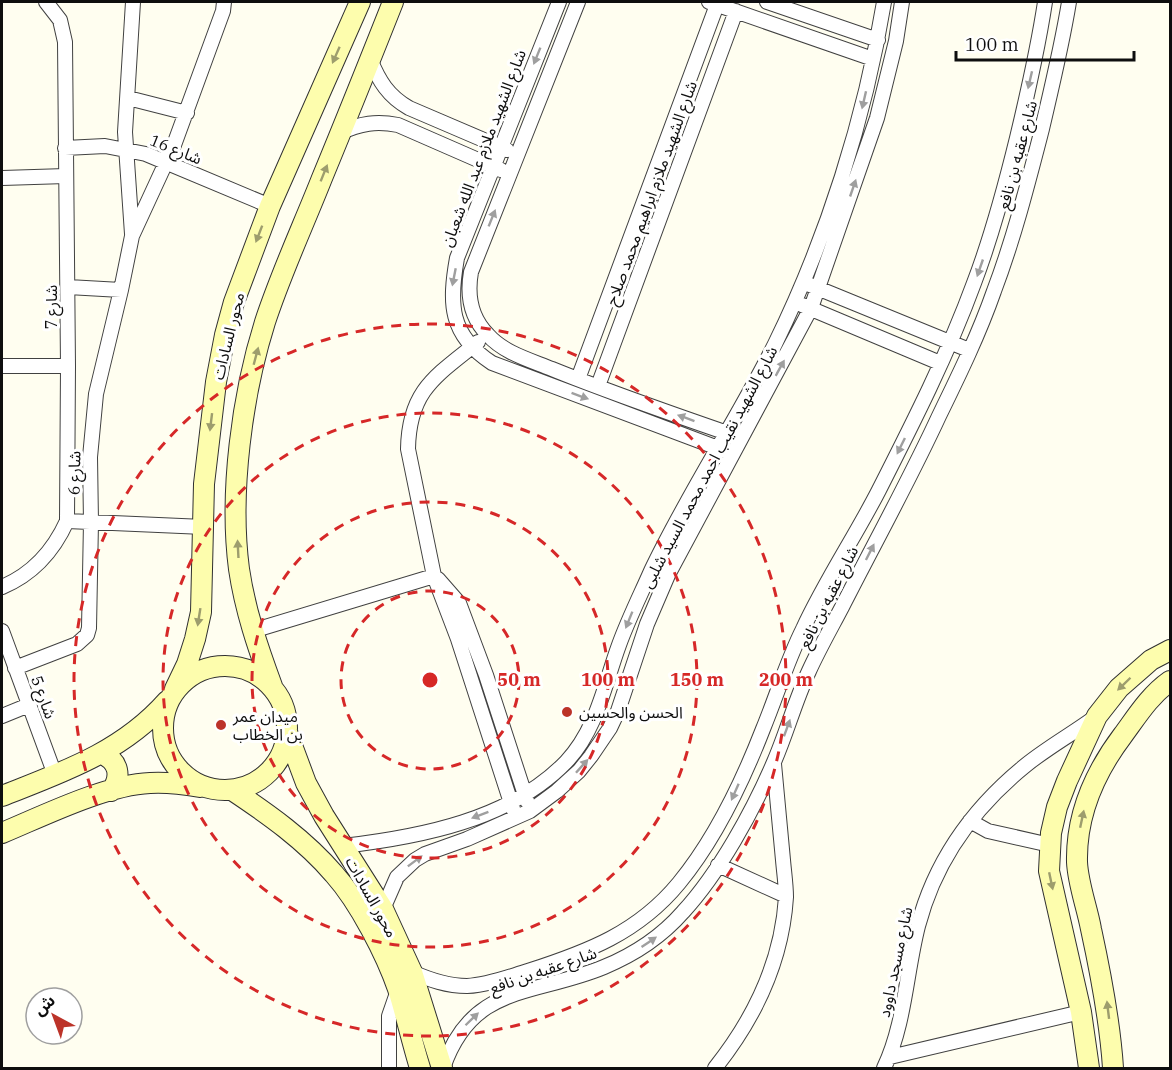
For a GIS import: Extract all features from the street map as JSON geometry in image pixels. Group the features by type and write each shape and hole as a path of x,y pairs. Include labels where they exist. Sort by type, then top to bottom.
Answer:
{"street":[{"name":"شارع 7","path":"2,587 38,565 60,537 67,521 68,287 65,42 60,20 46,2"},
{"name":"شارع 6","path":"132,236 125,148 133,2"},
{"name":"شارع 6","path":"15,668 77,644 87,635 91,522 90,457 96,394 122,290 132,236 187,113 223,11 224,2"},
{"name":"محور السادات","path":"172,694 190,656 201,612 204,484 225,335 234,302 270,206 360,2"},
{"name":"محور السادات","path":"273,687 252,631 239,569 237,485 242,427 250,379 265,322 393,2"},
{"name":"شارع الشهيد ملازم عبد الله شعبان","path":"559,2 458,258 452,288 453,310 460,330 472,347 486,359 503,368 732,453"},
{"name":"شارع الشهيد ملازم عبد الله شعبان","path":"578,2 474,263 469,284 469,298 473,311 487,335 510,352 578,379 741,437"},
{"path":"714,2 873,59"},
{"name":"شارع الشهيد ملازم ابراهيم محمد صلاح","path":"578,379 714,2"},
{"path":"766,2 878,40"},
{"name":"شارع الشهيد نقيب احمد محمد السيد شلبى","path":"343,846 400,838 456,824 509,803 543,782 581,744 589,730 633,611 675,521 774,346 804,283 844,169 861,112 878,40 884,2"},
{"name":"شارع الشهيد نقيب احمد محمد السيد شلبى","path":"383,909 397,877 415,860 530,811 579,771 610,728 618,711 647,624 668,575 811,308 877,118 896,41 902,2"},
{"name":"شارع عقبه بن نافع","path":"412,972 430,980 468,986 487,983 572,957 630,928 656,908 678,884 729,805 764,728 776,691 802,630 877,493 919,409 974,285 989,242 1030,82 1045,2"},
{"name":"شارع عقبه بن نافع","path":"442,1068 450,1048 463,1028 479,1012 499,999 604,967 632,953 658,936 681,915 701,891 718,865 773,763 810,669 938,418 994,292 1028,186 1061,51 1069,2"},
{"name":"شارع الشهيد ملازم ابراهيم محمد صلاح","path":"598,386 736,11"},
{"path":"370,59 384,89 396,100 409,108 517,154"},
{"path":"128,98 187,113"},
{"path":"340,133 354,126 369,123 384,122 398,125 509,174"},
{"name":"شارع 16","path":"65,148 85,146 125,148 146,154 270,206"},
{"path":"2,178 66,176"},
{"path":"804,283 969,350"},
{"path":"68,287 122,290"},
{"path":"795,302 940,363"},
{"path":"487,335 424,389 413,408 408,428 408,449 434,576 458,639 509,803 518,818"},
{"path":"2,366 68,366"},
{"path":"919,409 938,418"},
{"path":"67,521 204,527"},
{"path":"252,631 434,576"},
{"path":"434,576 448,588 459,603 486,675 530,811"},
{"name":"شارع 5","path":"2,632 55,775"},
{"path":"1089,1068 1081,1012 1049,872 1050,845 1057,807 1066,781 1097,716 1127,681 1151,660 1170,650"},
{"path":"2,796 102,754 140,729 192,674 213,666 235,665 255,673 273,687 281,700 286,716 287,732 284,749 276,764 249,785 232,790 178,783 148,783 111,791 10,829 2,846"},
{"path":"1113,1068 1107,1002 1077,864 1080,831 1084,807 1093,782 1107,757 1153,695 1170,681"},
{"path":"172,694 162,720 164,742 172,762 188,778 208,788"},
{"path":"2,716 29,705"},
{"name":"شارع مسجد داوود","path":"887,1062 901,1015 918,928 928,892 947,855 970,821 997,791 1028,764 1097,716"},
{"name":"محور السادات","path":"287,732 306,783 324,816 383,909 412,972 442,1068"},
{"path":"102,754 113,761 118,773 115,786 111,791"},
{"path":"715,1068 735,1044 755,1009 770,973 781,935 786,896 773,763"},
{"name":"محور السادات","path":"232,790 264,811 299,840 335,875 377,942 398,990 420,1068"},
{"path":"970,821 988,831 1050,845"},
{"path":"718,865 786,896"},
{"path":"389,1068 389,1016 398,990"},
{"path":"887,1062 1081,1012"}],"place":[{"name":"الحسن والحسين","path":"567,712"},
{"name":"ميدان عمر بن الخطاب","path":"221,725"}]}
